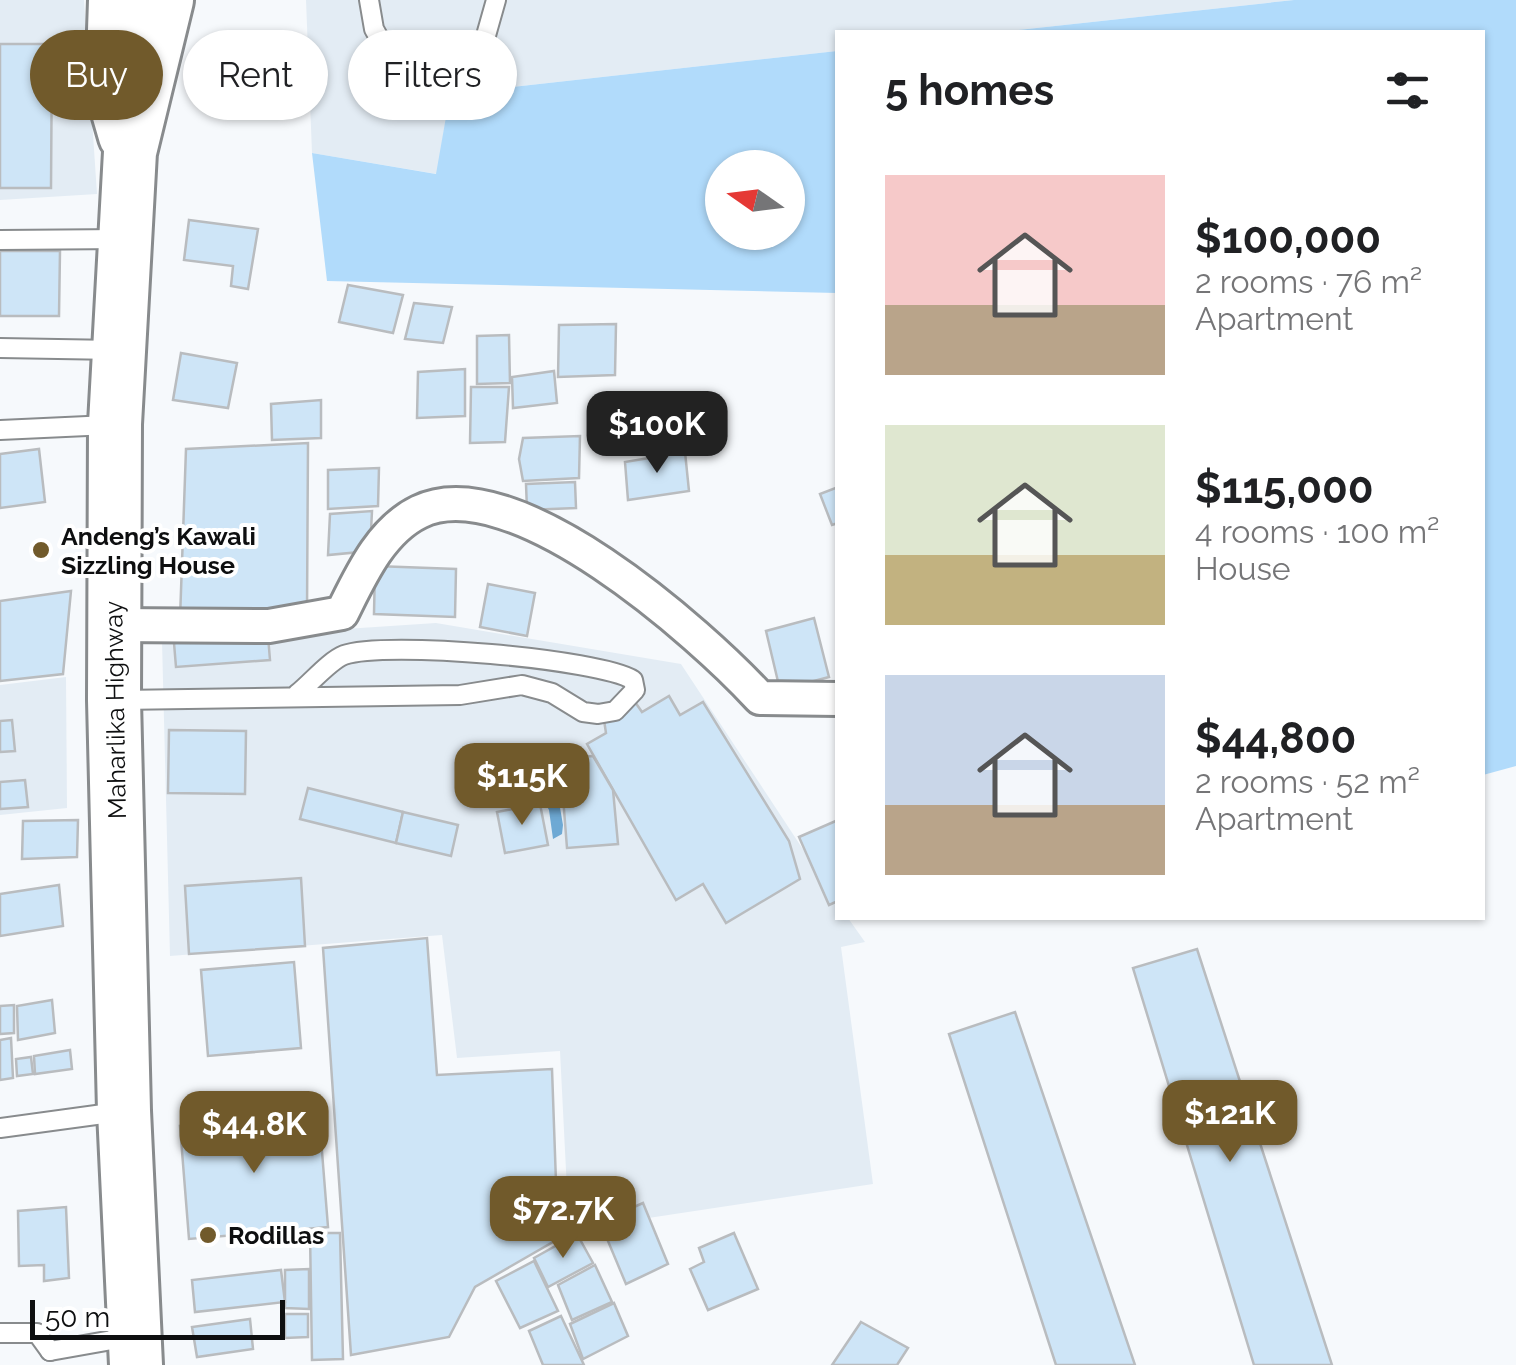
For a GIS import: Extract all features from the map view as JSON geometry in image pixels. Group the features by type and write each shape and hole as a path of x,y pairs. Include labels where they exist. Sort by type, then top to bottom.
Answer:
{"main road":[{"path":"115,0 112,91 130,152"},
{"name":"Maharlika Highway","path":"135,1351 124,1111 114,700 115,424 130,152 167,0"}],"street":[{"path":"114,625 269,626 342,614 380,544 420,511 476,506 531,525 601,562 711,646 760,698 835,699"}],"lane":[{"path":"368,0 374,29 388,54 408,59 453,59 482,46 496,0"},
{"path":"0,240 123,239"},
{"path":"0,348 117,350"},
{"path":"0,430 115,424"},
{"path":"114,700 296,694 460,695 522,686 552,693 583,712 598,714 615,711 634,690 634,680 601,666 408,650 343,655 296,694"},
{"path":"0,1128 124,1111"},
{"path":"0,1334 37,1333 47,1358 135,1351"}],"shaded area":[{"path":"0,0 84,0 86,30 30,30 30,120 92,120 97,194 0,200"},
{"path":"306,0 1294,0 1019,30 835,30 835,51 517,87 517,30 348,30 348,120 446,120 437,174 312,153 311,120 328,120 328,30 307,30"},
{"path":"1294,0 1516,0 1516,766 1485,774 1485,30 1019,30"},
{"path":"835,51 835,293 327,281 312,153 436,174 445,120 517,120 517,87"},
{"path":"436,623 681,664 835,898 835,920 849,920 865,942 841,947 873,1184 569,1230 560,1051 457,1058 442,935 170,956 162,641"},
{"path":"66,677 67,808 0,815 0,685"},
{"path":"519,754 553,767 563,825 562,834 553,839 549,810 542,798 496,805 492,796 491,780 498,766"}],"building":[{"path":"0,44 30,44 30,120 51,120 51,188 0,188"},
{"path":"189,220 258,229 248,289 231,286 233,266 184,260"},
{"path":"0,251 60,251 59,316 0,316"},
{"path":"348,285 403,295 393,333 339,322"},
{"path":"414,303 452,307 443,343 405,339"},
{"path":"616,324 615,375 558,377 559,325"},
{"path":"509,335 510,383 477,384 477,336"},
{"path":"181,353 237,363 228,408 173,400"},
{"path":"465,369 465,416 417,418 418,372"},
{"path":"554,371 557,403 513,408 512,377"},
{"path":"471,387 509,387 505,442 470,443"},
{"path":"321,400 321,438 272,440 271,404"},
{"path":"580,436 579,478 523,481 519,459 523,438"},
{"path":"308,443 307,612 180,619 186,449"},
{"path":"39,449 45,502 0,508 0,454"},
{"path":"685,452 689,491 628,500 625,462"},
{"path":"379,468 378,506 328,509 328,470"},
{"path":"575,482 576,508 527,510 526,484"},
{"path":"835,488 835,524 832,525 820,494"},
{"path":"372,511 370,551 328,555 330,514"},
{"path":"375,566 456,569 455,617 374,614"},
{"path":"488,584 535,593 527,636 480,627"},
{"path":"71,591 63,674 0,681 0,601"},
{"path":"814,618 829,677 780,690 766,631"},
{"path":"268,636 270,660 176,667 174,643"},
{"path":"669,696 680,715 703,702 789,841 800,879 726,923 703,884 676,900 587,744 606,733 604,720 635,702 642,712"},
{"path":"12,720 15,751 0,752 0,721"},
{"path":"169,730 246,731 245,794 168,793"},
{"path":"593,756 613,790 618,844 567,848 560,758"},
{"path":"25,780 28,807 0,809 0,782"},
{"path":"308,788 403,812 396,843 300,819"},
{"path":"540,804 548,845 505,853 497,812"},
{"path":"403,812 458,825 451,856 396,843"},
{"path":"78,820 77,857 22,859 23,821"},
{"path":"835,821 835,902 829,905 799,837"},
{"path":"301,878 305,946 189,954 185,886"},
{"path":"59,885 63,926 0,936 0,894"},
{"path":"427,938 437,1075 552,1069 558,1239 475,1287 449,1337 351,1355 323,948"},
{"path":"1197,949 1332,1365 1254,1365 1133,968"},
{"path":"294,962 301,1048 208,1056 201,970"},
{"path":"52,1000 55,1033 18,1040 17,1006"},
{"path":"14,1005 14,1033 0,1034 0,1006"},
{"path":"1015,1012 1135,1365 1056,1365 949,1034"},
{"path":"11,1038 13,1078 0,1080 0,1040"},
{"path":"70,1050 72,1069 35,1074 34,1056"},
{"path":"31,1057 33,1074 17,1076 16,1059"},
{"path":"319,1114 328,1227 189,1239 180,1126"},
{"path":"643,1203 668,1264 626,1284 600,1222"},
{"path":"66,1207 69,1278 44,1281 44,1265 19,1266 18,1211"},
{"path":"310,1233 340,1233 343,1359 312,1360"},
{"path":"734,1233 758,1289 708,1310 690,1269 704,1262 699,1248"},
{"path":"577,1234 593,1263 548,1287 534,1258"},
{"path":"534,1261 558,1311 520,1328 496,1281"},
{"path":"595,1265 612,1302 572,1320 558,1285"},
{"path":"309,1269 309,1309 285,1308 285,1270"},
{"path":"281,1270 285,1302 195,1312 192,1280"},
{"path":"614,1303 628,1336 583,1359 570,1324"},
{"path":"285,1314 308,1314 308,1337 285,1338"},
{"path":"561,1316 584,1365 543,1365 529,1331"},
{"path":"250,1319 253,1349 197,1357 192,1327"},
{"path":"861,1322 908,1348 897,1365 832,1365"}],"place":[{"name":"Andeng’s Kawali Sizzling House","path":"41,550"},
{"name":"Rodillas","path":"208,1235"}]}
